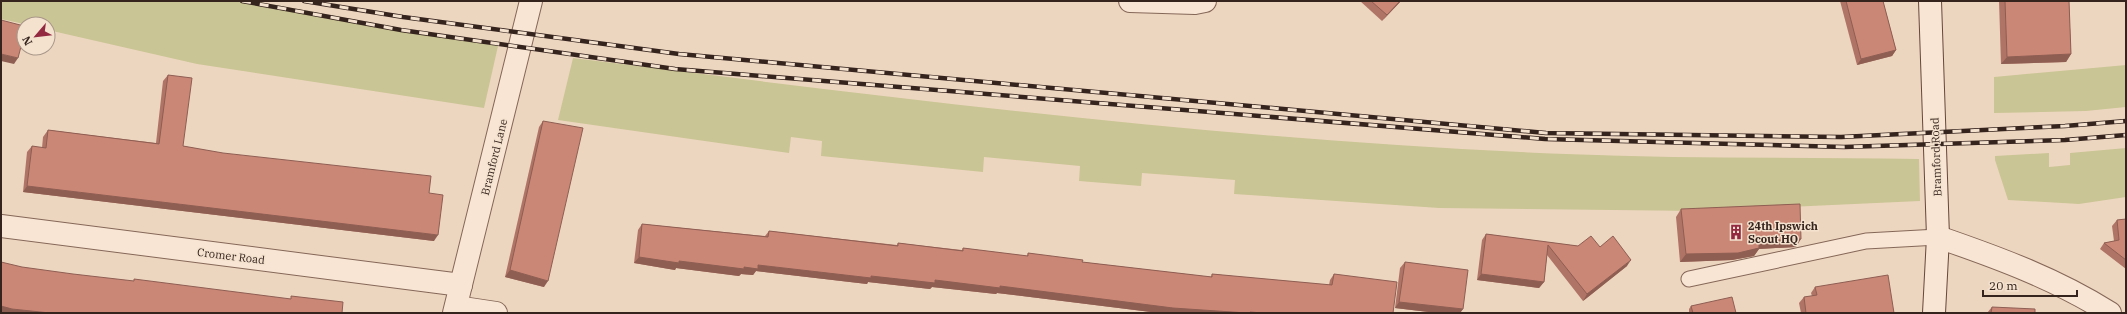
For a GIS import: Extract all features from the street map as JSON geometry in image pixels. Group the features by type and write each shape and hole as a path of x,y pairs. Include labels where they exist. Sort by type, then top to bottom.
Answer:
{"street":[{"name":"Bramford Lane","path":"455,310 532,1"},
{"path":"1130,1 1195,3 1205,1"},
{"name":"Bramford Road","path":"1930,1 1938,237 1934,313"},
{"name":"Cromer Road","path":"1,226 461,285"},
{"path":"1938,237 2012,262 2082,295 2110,313"},
{"path":"455,310 496,313"}],"lane":[{"path":"1689,279 1866,241 1938,237"}],"shaded area":[{"path":"1,1 254,1 498,46 484,108 197,64 56,32 56,16 16,16 16,22 1,19"},
{"path":"573,58 944,103 1192,129 1317,139 1441,148 1610,156 1919,159 1920,201 1699,211 1439,208 1234,194 1235,180 1142,173 1141,186 1079,181 1080,166 984,157 983,172 821,156 822,141 791,137 789,153 558,120"},
{"path":"2126,65 2126,107 2086,111 1994,113 1994,77"},
{"path":"2126,148 2126,197 2079,204 2008,200 1995,160 1995,156 2049,153 2049,167 2070,165 2070,153"}],"building":[{"path":"1371,1 1400,1 1387,15"},
{"path":"1846,1 1883,1 1896,50 1861,59"},
{"path":"2005,1 2069,1 2071,54 2007,57"},
{"path":"1,20 16,24 16,56 19,56 18,58 1,54"},
{"path":"168,75 192,78 183,146 223,153 431,176 429,193 443,195 438,235 27,186 32,146 46,148 48,130 159,144"},
{"path":"543,121 583,128 548,281 510,270"},
{"name":"24th Ipswich Scout HQ","path":"1800,204 1801,239 1759,241 1759,248 1738,253 1686,254 1681,209"},
{"path":"2126,219 2126,260 2104,243 2119,240 2117,220"},
{"path":"642,224 768,237 769,231 898,246 898,243 963,251 963,248 1028,256 1028,253 1083,260 1082,262 1212,277 1212,274 1332,285 1334,274 1397,282 1393,313 1247,313 1173,308 1000,286 1000,288 935,280 935,283 871,276 871,278 758,265 758,269 744,267 744,269 679,261 679,263 639,257"},
{"path":"1486,234 1578,246 1591,236 1600,247 1613,236 1631,260 1587,294 1548,245 1544,282 1481,274"},
{"path":"1,262 22,267 73,274 134,281 134,279 291,299 291,296 343,302 342,313 50,313 12,309 1,306"},
{"path":"1405,262 1468,270 1463,309 1399,302"},
{"path":"1888,275 1894,313 1806,313 1804,297 1817,295 1815,287"},
{"path":"1732,297 1736,313 1693,313 1691,306"},
{"path":"1992,307 2035,309 2035,313 1991,313"}],"railway":[{"path":"242,1 401,30 675,69 1545,139 1844,147 2065,140 2126,135"},
{"path":"304,1 403,17 679,54 1546,133 1841,137 2065,126 2126,121"}],"place":[{"name":"24th Ipswich Scout HQ","path":"1736,232"}]}
